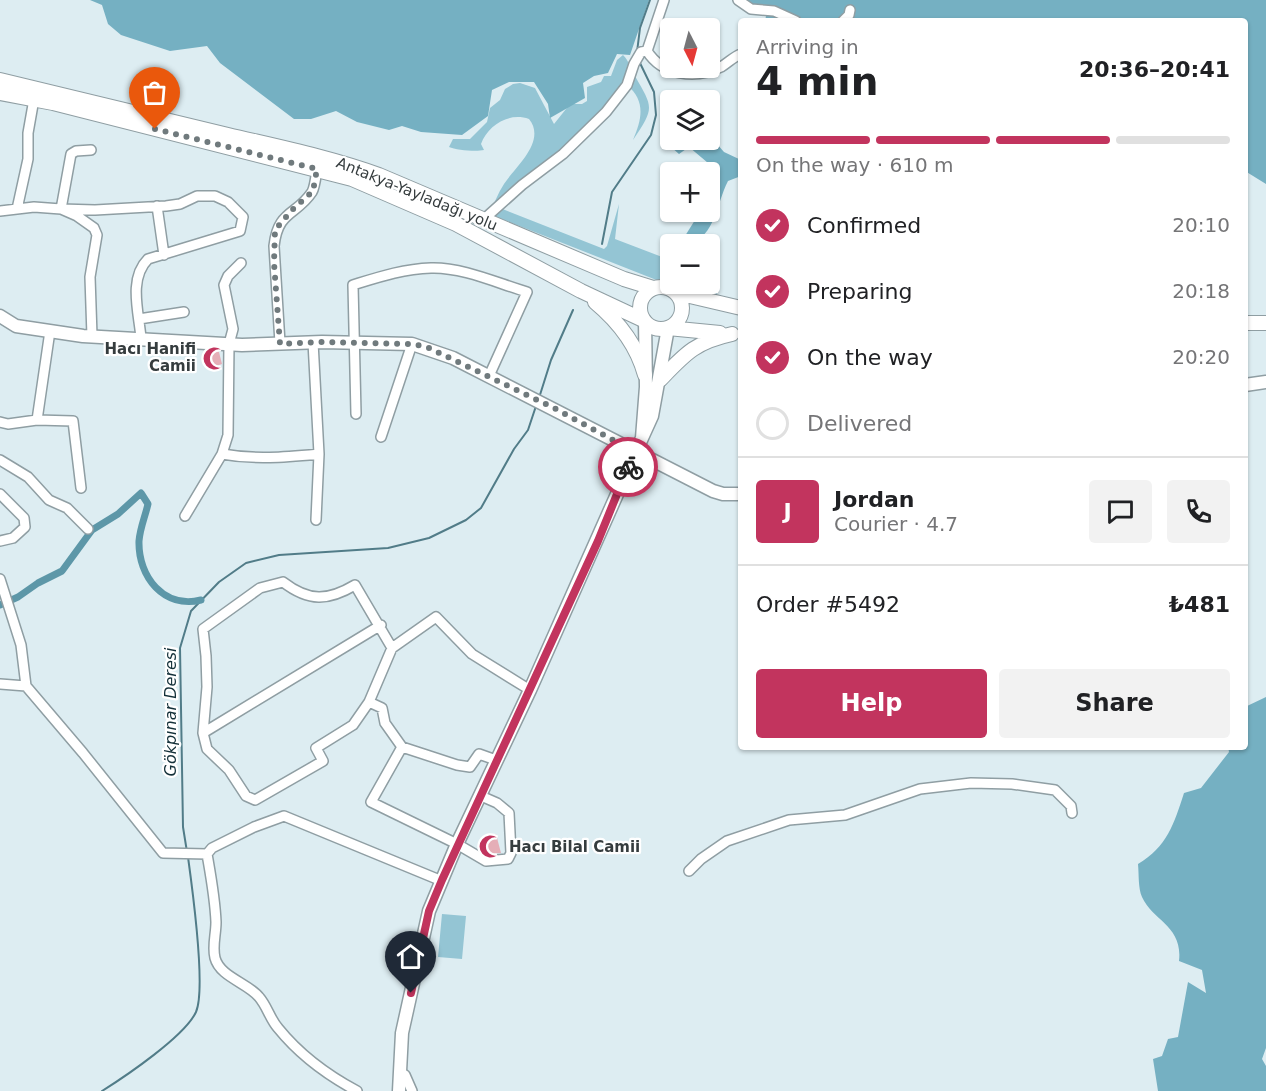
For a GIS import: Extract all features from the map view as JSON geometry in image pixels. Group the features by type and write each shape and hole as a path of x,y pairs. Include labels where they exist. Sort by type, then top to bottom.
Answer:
{"highway":[{"name":"Antakya-Yayladağı yolu","path":"0,80 96,105 290,148 342,162 379,175 624,279 653,288"},
{"name":"Antakya-Yayladağı yolu","path":"0,93 33,99 317,169 361,182 425,209 581,291 644,320"},
{"path":"660,287 653,288 640,301 640,314 653,327 736,333"},
{"path":"581,291 608,313 631,341 639,354 645,375"},
{"path":"668,328 676,324 682,314 682,303 678,294"},
{"path":"681,294 738,307"},
{"path":"1248,323 1266,323"},
{"path":"1248,332 1266,331"},
{"path":"660,380 690,349 711,338 736,333"}],"main road":[{"path":"0,316 16,326 92,336 229,344 313,342 412,344 446,355 713,491 738,494"},
{"path":"642,438 645,375 644,320"},
{"path":"399,1091 402,1033 429,911 457,844 598,541 652,416 668,328"},
{"path":"1248,385 1266,382"}],"street":[{"path":"483,220 522,185 563,154 606,112 627,85 634,64 644,51 664,0"},
{"path":"738,0 751,9 774,11 789,18"},
{"path":"846,18 850,10"},
{"path":"644,51 677,73 712,71 738,56"},
{"path":"17,209 28,159 28,133 33,117 33,99"},
{"path":"61,209 71,154 76,151 91,150"},
{"path":"280,344 274,263 275,230 287,215 313,191 317,169"},
{"path":"0,211 34,207 95,210 157,206 180,204 197,196 215,196 228,202 243,217 240,231 148,259 139,269 136,278 141,338"},
{"path":"157,206 164,255"},
{"path":"61,209 77,216 94,228 97,235 90,277 92,336"},
{"path":"185,516 222,454 228,435 229,344 233,328 224,285 228,276 241,262"},
{"path":"356,414 353,285 392,272 433,268 455,271 526,292 489,376"},
{"path":"139,319 184,312"},
{"path":"37,420 50,331"},
{"path":"313,342 319,454 316,520"},
{"path":"381,437 412,344"},
{"path":"0,422 8,424 37,420 73,421 81,488"},
{"path":"222,454 269,459 319,454"},
{"path":"0,460 28,477 49,500 67,508 88,529"},
{"path":"0,494 24,518 25,527 13,538 0,541"},
{"path":"0,579 21,645 26,687 83,753 163,853 204,853 254,827 284,816 442,880"},
{"path":"392,648 381,625 355,585 337,596 315,597 293,589 283,582 260,588 203,629 207,687 203,733 207,748 229,770 246,796 255,800 323,761 316,748 353,725 369,702 392,648 436,617 472,654 530,690"},
{"path":"203,733 381,625"},
{"path":"0,684 26,687"},
{"path":"369,702 382,708 386,723 402,747 470,767 479,754 493,759 499,758"},
{"path":"402,747 371,802 457,844 486,861 508,859 511,853 509,813 497,803 481,796"},
{"path":"688,872 701,859 728,841 789,820 845,815 920,789 970,783 1012,784 1055,790 1071,806 1072,813"},
{"path":"204,853 213,879 216,925 213,945 216,961 226,973 249,987 260,998 276,1027 301,1054 357,1091"},
{"path":"400,1073 405,1075 412,1091"}],"shaded area":[{"path":"90,0 649,0 630,55 617,54 608,73 594,76 583,83 585,98 550,118 548,104 534,82 509,82 492,90 488,116 462,135 421,132 402,126 389,130 357,122 336,111 311,119 294,119 220,63 207,46 170,51 121,35 108,24 102,5"},
{"path":"738,0 1266,0 1266,184 1248,173 1248,18 766,18 767,11"},
{"path":"623,55 648,102 648,114 633,140 639,125 640,104 627,85 612,105 500,208 604,249 607,246 619,204 615,239 660,256 660,281 489,214 502,187 532,145 534,127 529,119 514,117 494,126 481,144 484,150 449,147 453,139 470,139 487,122 490,108 500,100 505,89 513,84 520,83 535,88 554,124 570,104 582,104 587,101 587,87 601,82 604,76 611,76 617,60"},
{"path":"720,147 738,159 738,177 728,181 720,201 720,162 707,162 693,150 720,150"},
{"path":"694,222 712,222 704,234 686,234"},
{"path":"1266,697 1266,1048 1262,1059 1266,1066 1266,1091 1158,1091 1153,1059 1162,1056 1168,1039 1178,1037 1188,982 1206,993 1202,970 1179,961 1179,949 1172,932 1142,897 1138,864 1163,842 1173,825 1184,793 1201,788 1229,750 1248,750 1248,706"},
{"path":"442,914 466,916 462,959 438,957"}],"building":[{"name":"Hacı Hanifi Camii","path":"205,351 219,352 222,364 210,368"},
{"name":"Hacı Bilal Camii","path":"496,834 501,853 484,852 480,839"}],"waterway":[{"name":"Gökpınar Deresi","path":"637,52 640,28 650,0"},
{"name":"Gökpınar Deresi","path":"602,244 612,192 651,135 656,115 654,92 639,61"},
{"name":"Gökpınar Deresi","path":"539,398 551,360 573,310"},
{"name":"Gökpınar Deresi","path":"187,852 183,827 180,648 191,611 219,582 246,563 279,555 388,548 429,538 466,520 481,508 514,449 528,430 536,406"},
{"path":"0,605 62,571 92,530 118,514 141,493 148,504 139,541 143,567 148,578 165,595 176,600 188,602 201,600"},
{"name":"Gökpınar Deresi","path":"102,1091 168,1044 190,1022 196,1012 199,1000 199,960 188,857"}],"way so far":[{"path":"155,129 317,169 313,191 275,230 274,263 280,344 322,342 412,344 427,347 554,408 635,452 628,467"}],"place":[{"name":"Hacı Hanifi Camii","path":"214,358"},
{"name":"Hacı Bilal Camii","path":"491,847"}],"route":[{"path":"411,993 429,911 457,844 515,724 598,541 628,467"}]}
